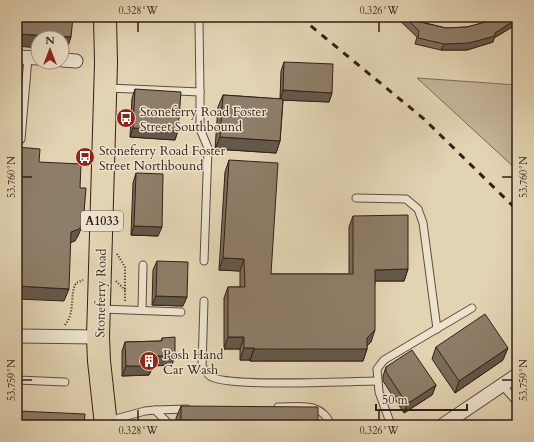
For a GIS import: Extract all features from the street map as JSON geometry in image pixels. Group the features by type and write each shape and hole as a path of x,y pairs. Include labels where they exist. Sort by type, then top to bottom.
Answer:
{"highway":[{"name":"Stoneferry Road","path":"105,17 106,88 100,280 110,309 98,337 99,361 106,423"}],"street":[{"path":"70,61 76,61"},
{"path":"17,336 98,337"},
{"path":"443,425 517,375"}],"lane":[{"path":"199,22 200,129 208,148 204,261"},
{"path":"17,143 21,139 28,58"},
{"path":"106,88 200,92"},
{"path":"356,198 406,199 418,209 423,223 437,328"},
{"path":"142,310 143,265"},
{"path":"204,301 202,366 211,377 232,381 294,383 377,381"},
{"path":"390,425 379,392 377,368 384,360 472,308"},
{"path":"110,309 181,312"},
{"path":"17,380 65,382"},
{"path":"502,385 517,402"},
{"path":"270,407 317,408 324,412 331,425"},
{"path":"106,423 145,411 194,409"},
{"path":"156,410 166,420 166,425"}],"path":[{"path":"110,309 125,300 125,267 116,253"},
{"path":"63,326 72,312 73,287 76,283 83,280 115,279 125,290"}],"shaded area":[{"path":"417,78 517,85 517,170"}],"building":[{"path":"17,17 73,17 71,37 70,30 30,30 30,35 17,34"},
{"path":"405,17 418,17 415,21 446,28 467,27 497,19 496,17 517,17 517,19 495,33 495,36 469,43 444,44 418,38 419,31"},
{"path":"284,62 333,64 332,93 283,90"},
{"path":"135,89 181,92 178,130 133,128"},
{"path":"223,95 283,99 280,141 220,137"},
{"path":"17,147 40,149 39,162 81,164 80,188 86,188 83,224 79,229 71,232 69,289 17,286"},
{"path":"229,160 278,163 271,274 353,274 353,216 408,215 408,269 375,270 375,330 367,338 367,349 254,349 244,348 244,337 228,337 228,287 245,287 244,259 223,258"},
{"path":"136,173 163,174 162,227 134,226"},
{"path":"157,261 188,262 187,297 156,296"},
{"path":"485,314 508,348 459,381 436,347"},
{"path":"175,337 175,356 153,356 153,366 126,366 125,342 162,341 162,338"},
{"path":"412,350 436,385 407,404 386,372 386,367"},
{"path":"181,406 318,407 318,425 181,425"},
{"path":"17,411 85,414 84,425 17,425"}],"railway":[{"path":"300,17 424,119 517,210"}],"place":[{"name":"Stoneferry Road Foster Street Southbound","path":"126,118"},
{"name":"Stoneferry Road Foster Street Northbound","path":"85,157"},
{"name":"Posh Hand Car Wash","path":"149,361"}]}
